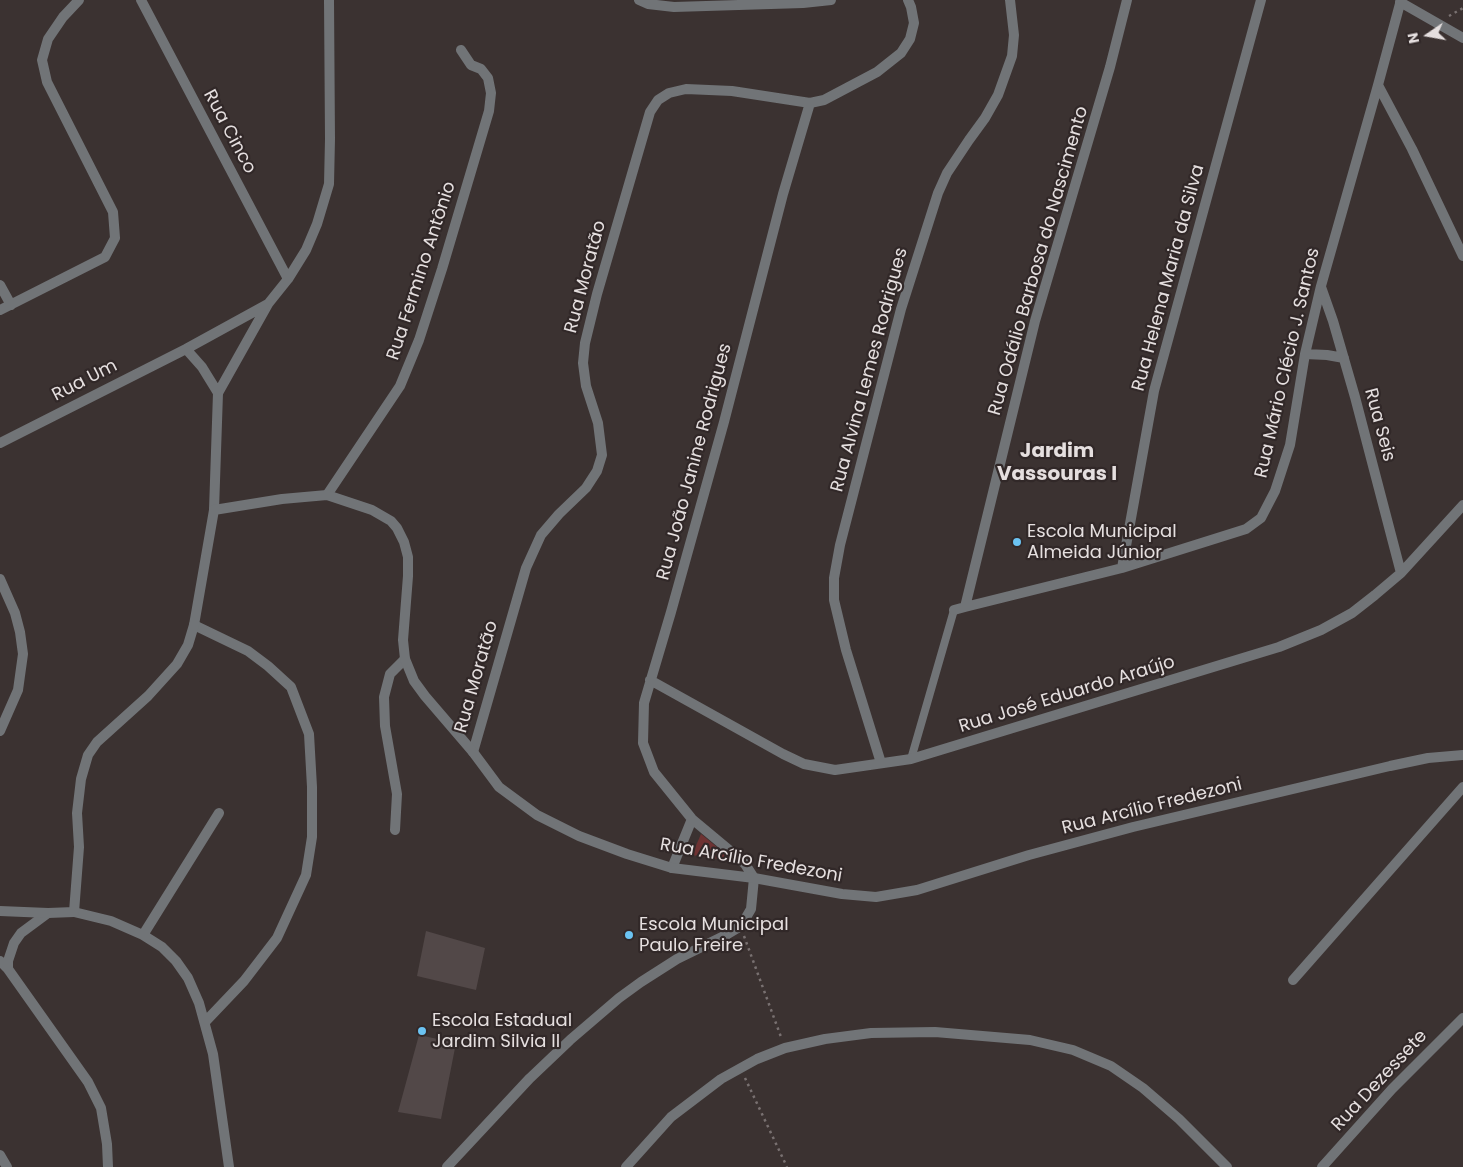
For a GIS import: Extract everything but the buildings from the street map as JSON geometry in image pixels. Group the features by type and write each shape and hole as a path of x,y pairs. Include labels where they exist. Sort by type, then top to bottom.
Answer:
{"street":[{"path":"0,310 105,257 115,238 114,212 48,82 42,60 48,39 63,17 79,0"},
{"name":"Rua Cinco","path":"141,0 288,278"},
{"path":"74,912 79,847 77,813 81,779 88,755 97,742 148,696 177,664 188,645 194,625 214,510 218,393 268,304 306,250 317,224 329,184 329,0"},
{"path":"639,0 648,4 674,7 698,3 803,3 831,0"},
{"name":"Rua Moratão","path":"473,752 526,568 541,535 559,514 586,488 597,471 602,455 598,423 586,386 583,363 585,343 597,294 650,112 658,100 669,93 686,89 732,91 810,103 824,100 878,72 901,53 910,39 914,24 908,0"},
{"name":"Rua Alvina Lemes Rodrigues","path":"881,763 844,642 834,600 834,578 840,545 901,309 938,193 947,173 998,96 1012,56 1014,35 1010,0"},
{"name":"Rua Odálio Barbosa do Nascimento","path":"965,607 1035,321 1110,67 1127,0"},
{"name":"Rua Helena Maria da Silva","path":"1122,568 1154,390 1261,0"},
{"path":"1400,1 1463,38"},
{"name":"Rua Mário Clécio J. Santos","path":"965,607 1122,568 1246,529 1261,518 1276,492 1290,445 1305,354 1321,286 1400,1"},
{"name":"Rua Fermino Antônio","path":"327,495 400,386 419,340 442,269 489,111 491,93 488,78 481,69 471,65 460,50"},
{"path":"1378,85 1412,149 1463,256"},
{"name":"Rua João Janine Rodrigues","path":"754,878 745,864 692,819 654,772 643,743 644,703 722,432 783,194 810,103"},
{"path":"0,285 11,305"},
{"name":"Rua Seis","path":"1321,286 1344,358 1382,497 1400,573"},
{"name":"Rua Um","path":"0,443 186,349 268,304"},
{"path":"186,349 202,367 218,393"},
{"path":"1305,354 1344,358"},
{"name":"Rua Arcílio Fredezoni","path":"214,510 282,499 327,495 372,510 391,521 404,542 408,557 403,640 405,659 414,681 473,752 499,787 538,815 579,836 672,868 754,878 842,894 876,897 917,890 1029,855 1133,827 1390,766 1428,758 1463,755"},
{"name":"Rua José Eduardo Araújo","path":"650,680 804,764 835,770 911,760 1279,647 1321,630 1352,613 1376,595 1400,573 1463,505"},
{"path":"0,579 15,613 23,654 18,690 0,731"},
{"path":"954,610 965,607"},
{"path":"194,625 248,651 291,687 309,734 312,787 312,837 306,875 276,938 244,981 205,1022"},
{"path":"395,830 397,794 385,726 384,697 390,674 405,659"},
{"path":"1292,980 1463,787"},
{"path":"143,935 219,813"},
{"path":"672,868 692,819"},
{"path":"447,1167 530,1078 570,1040 619,998 677,960 726,936 740,926 751,909 754,878"},
{"path":"0,911 74,912 111,921 143,935 162,947 176,961 188,978 205,1022 212,1054 229,1167"},
{"path":"8,969 10,951 21,933 48,913"},
{"path":"0,961 8,969 88,1082 100,1108 107,1144 108,1167"},
{"name":"Rua Dezessete","path":"1322,1167 1392,1089 1463,1018"},
{"path":"626,1167 671,1118 721,1079 757,1059 785,1048 871,1033 935,1032 1030,1040 1073,1050 1111,1066 1142,1088 1179,1119 1227,1167"},
{"path":"0,1155 7,1167"}],"lane":[{"path":"911,760 954,610"}],"path":[{"path":"1437,23 1463,8"},
{"path":"740,926 785,1048"},
{"path":"740,1068 787,1167"}],"shaded area":[{"path":"701,834 735,862 692,855"}],"place":[{"name":"Escola Municipal Almeida Júnior","path":"1017,542"},
{"name":"Escola Municipal Paulo Freire","path":"629,935"},
{"name":"Escola Estadual Jardim Silvia II","path":"422,1031"}],"district":[{"name":"Jardim Vassouras I","path":"1057,464"}]}
